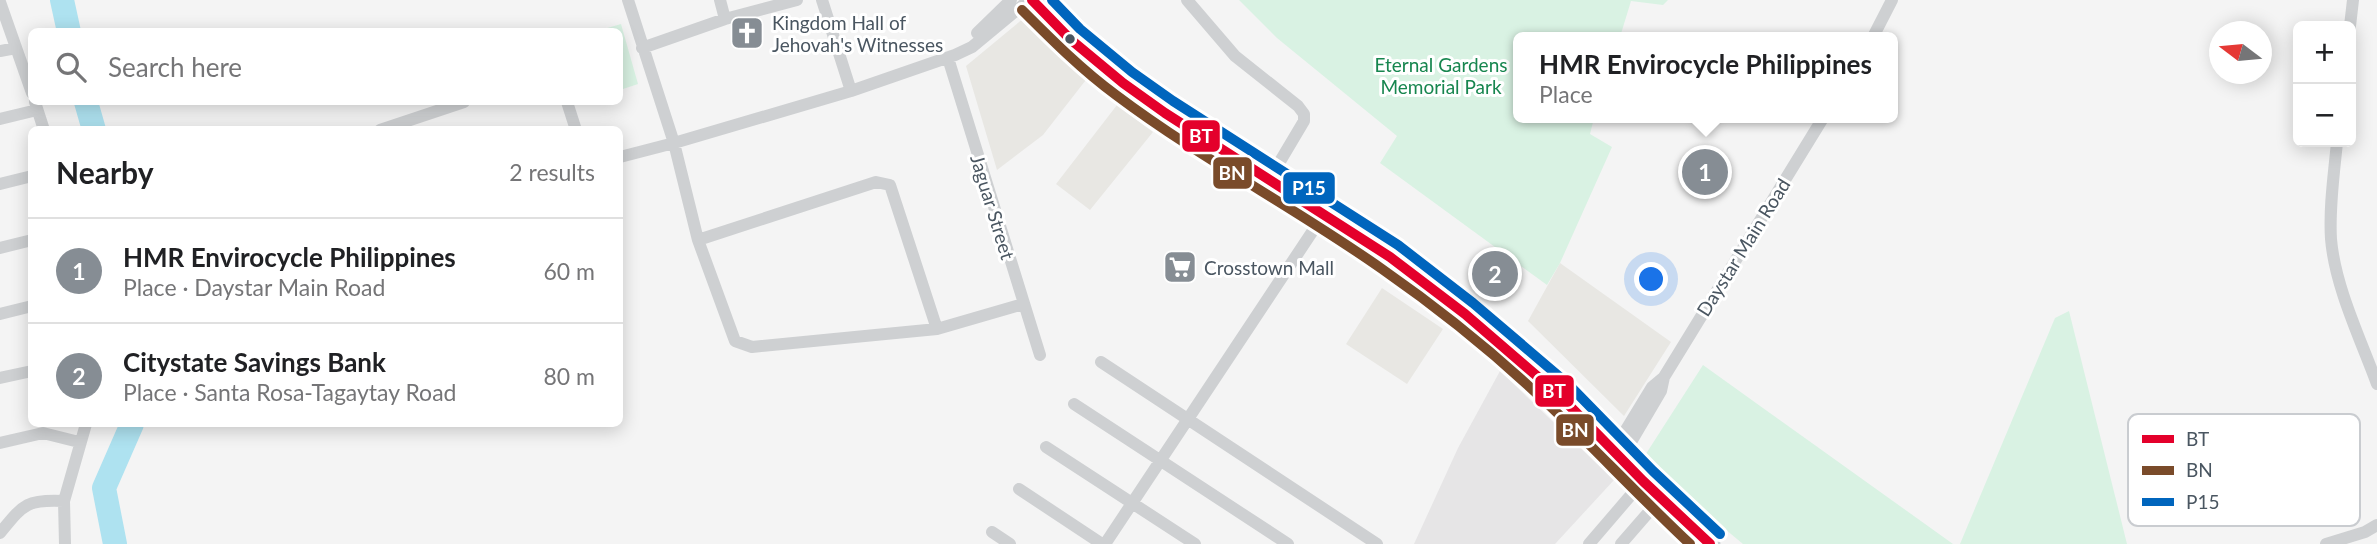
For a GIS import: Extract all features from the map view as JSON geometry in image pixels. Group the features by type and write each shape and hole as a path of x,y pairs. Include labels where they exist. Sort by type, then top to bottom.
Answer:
{"main road":[{"path":"1030,0 1070,39 1123,83 1390,257 1489,333 1559,395 1643,481 1710,544"}],"street":[{"path":"628,0 674,144 698,240 735,341 752,347 937,329 1023,304"},
{"path":"720,0 725,19"},
{"path":"642,48 725,19 797,0"},
{"path":"822,0 850,91"},
{"path":"961,52 967,42 1011,0"},
{"path":"623,156 674,144 850,91 948,58 972,47 1030,0"},
{"path":"1187,0 1235,57 1298,106 1304,114 1304,121 1269,180"},
{"path":"1875,32 1892,0"},
{"path":"2351,21 2353,0"},
{"path":"0,2 28,82"},
{"path":"0,51 16,48"},
{"name":"Jaguar Street","path":"948,58 1040,355"},
{"path":"392,126 455,105"},
{"path":"568,105 575,126"},
{"path":"0,118 36,106 43,126"},
{"name":"Daystar Main Road","path":"1617,455 1636,423 1652,387 1664,377 1820,123"},
{"path":"2337,147 2331,206 2334,256 2377,384"},
{"path":"0,184 28,177"},
{"path":"698,240 876,182 886,183 890,185 937,329"},
{"path":"1019,489 1104,544 1324,214"},
{"path":"0,248 28,241"},
{"path":"0,314 28,307"},
{"path":"1101,362 1377,544"},
{"path":"0,378 28,372"},
{"path":"1074,404 1288,544"},
{"path":"65,544 64,500 85,427"},
{"path":"0,443 43,433 79,442"},
{"path":"1046,447 1195,544"},
{"path":"1589,544 1643,481"},
{"path":"1621,544 1661,498"},
{"path":"0,533 28,503 64,500"},
{"path":"2326,544 2365,532 2377,525"},
{"path":"992,532 1010,544"}],"shaded area":[{"path":"1024,18 1089,76 1043,135 997,170 966,66"},
{"path":"1117,105 1153,132 1090,210 1056,184"},
{"path":"1560,263 1671,342 1624,416 1528,321"},
{"path":"1382,288 1443,329 1407,384 1346,344"},
{"path":"1500,371 1614,480 1555,544 1414,544 1458,448"}],"green space":[{"name":"Eternal Gardens Memorial Park","path":"1239,0 1668,0 1663,5 1631,1 1622,32 1513,32 1513,123 1593,123 1590,134 1612,147 1560,263 1547,285 1380,163 1397,136 1277,38"},
{"path":"623,31 638,84 623,89"},
{"path":"2069,311 2127,544 1960,544 2055,318"},
{"path":"1703,365 1953,544 1743,544 1642,460"}],"waterway":[{"path":"62,0 68,28"},
{"path":"87,105 93,126"},
{"path":"115,544 104,488 131,427"}],"transit line":[{"name":"BT","path":"1032,0 1070,39 1123,83 1165,113 1390,257 1465,314 1559,395 1643,481 1710,544"},
{"name":"P15","path":"1052,0 1080,29 1132,72 1398,245 1473,303 1568,384 1653,471 1720,534"},
{"name":"BN","path":"1022,10 1079,65 1116,95 1181,141 1349,247 1469,334 1550,406 1690,544"}],"place":[{"name":"Kingdom Hall of Jehovah's Witnesses","path":"747,33"},
{"name":"HMR Envirocycle Philippines","path":"1705,172"},
{"name":"Crosstown Mall","path":"1180,267"},
{"name":"Citystate Savings Bank","path":"1495,274"}]}
